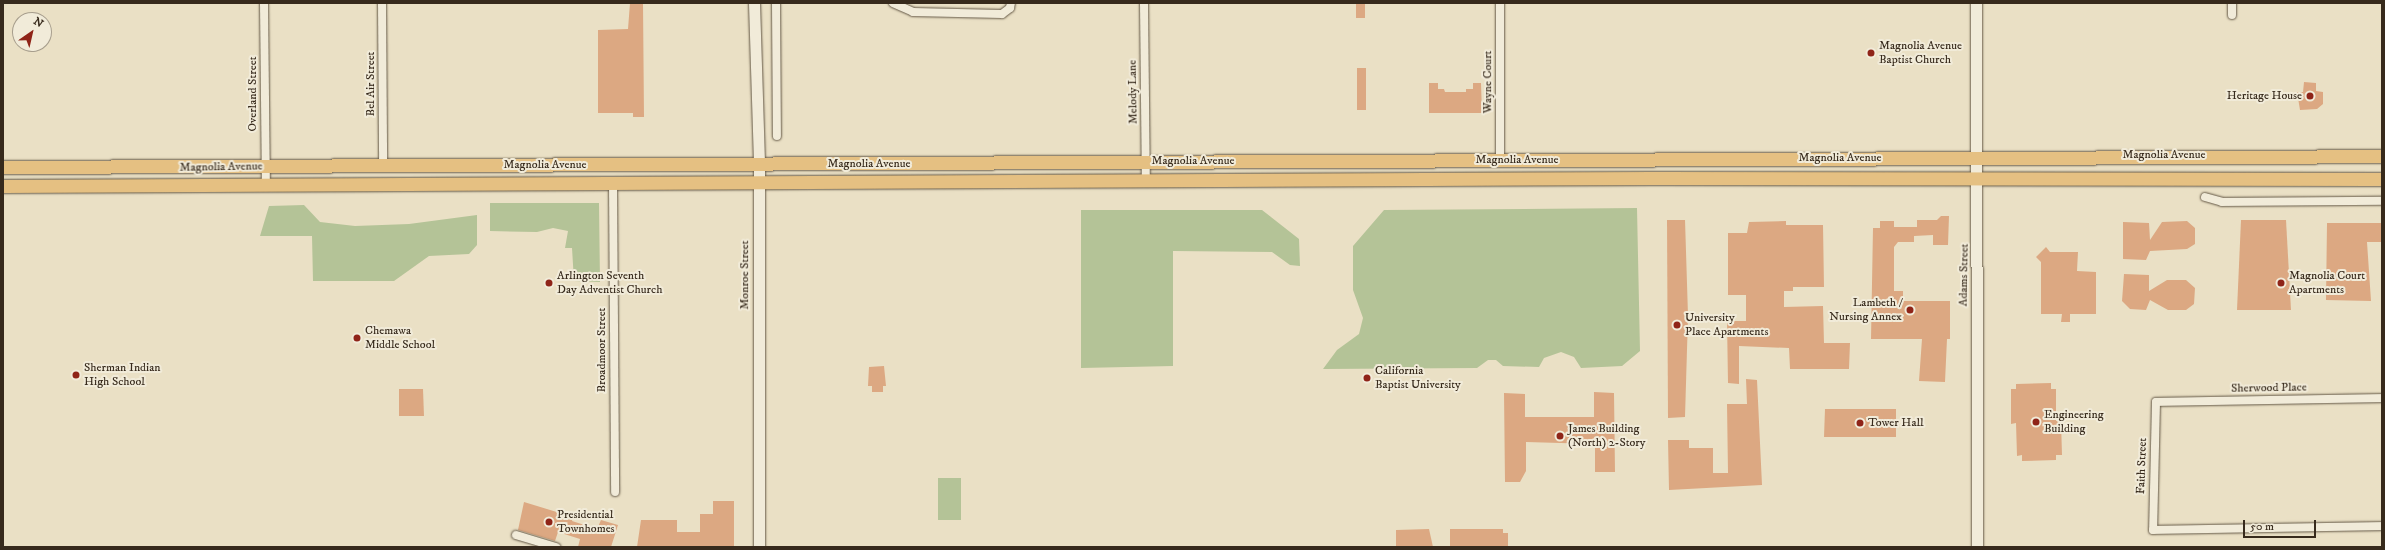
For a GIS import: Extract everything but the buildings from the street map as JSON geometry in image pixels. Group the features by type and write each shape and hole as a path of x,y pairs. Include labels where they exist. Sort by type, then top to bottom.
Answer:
{"main road":[{"name":"Monroe Street","path":"754,3 759,165 759,547"},
{"name":"Adams Street","path":"1976,3 1978,158 1977,547"},
{"name":"Magnolia Avenue","path":"3,167 759,165 2382,156"},
{"path":"1500,160 1501,179"},
{"name":"Magnolia Avenue","path":"3,186 1978,177 2382,179"}],"street":[{"name":"Overland Street","path":"264,3 266,185"},
{"name":"Bel Air Street","path":"382,3 383,166"},
{"path":"776,3 778,136"},
{"path":"893,3 912,12 931,14 1002,14 1011,6"},
{"name":"Melody Lane","path":"1144,3 1146,181"},
{"name":"Wayne Court","path":"1500,3 1500,160"},
{"path":"2232,3 2232,16"},
{"name":"Broadmoor Street","path":"613,183 615,492"},
{"path":"2205,197 2222,202 2382,201"},
{"name":"Sherwood Place","path":"2156,402 2382,398"},
{"name":"Faith Street","path":"2156,402 2152,530 2382,526"},
{"path":"516,535 556,547"}],"green space":[{"path":"490,203 599,203 600,282 574,281 572,248 565,248 568,231 553,228 537,232 490,231"},
{"path":"304,205 320,222 355,226 409,224 477,215 477,245 469,254 429,256 394,281 313,281 312,236 260,236 269,206"},
{"path":"1637,208 1640,351 1622,366 1581,368 1574,357 1561,352 1544,358 1539,367 1503,366 1496,360 1488,360 1477,368 1323,369 1337,350 1359,334 1363,318 1353,290 1353,246 1384,210"},
{"path":"1081,210 1262,210 1299,239 1300,266 1290,265 1272,252 1173,251 1173,366 1081,368"},
{"path":"938,478 961,478 961,520 938,520"}],"place":[{"name":"Magnolia Avenue Baptist Church","path":"1871,53"},
{"name":"Heritage House","path":"2310,96"},
{"name":"Arlington Seventh Day Adventist Church","path":"549,283"},
{"name":"Magnolia Court Apartments","path":"2281,283"},
{"name":"Lambeth / Nursing Annex","path":"1910,310"},
{"name":"University Place Apartments","path":"1677,325"},
{"name":"Chemawa Middle School","path":"357,338"},
{"name":"Sherman Indian High School","path":"76,375"},
{"name":"California Baptist University","path":"1367,378"},
{"name":"Engineering Building","path":"2036,422"},
{"name":"Tower Hall","path":"1860,423"},
{"name":"James Building (North) 2-Story","path":"1560,436"},
{"name":"Presidential Townhomes","path":"549,522"}]}
